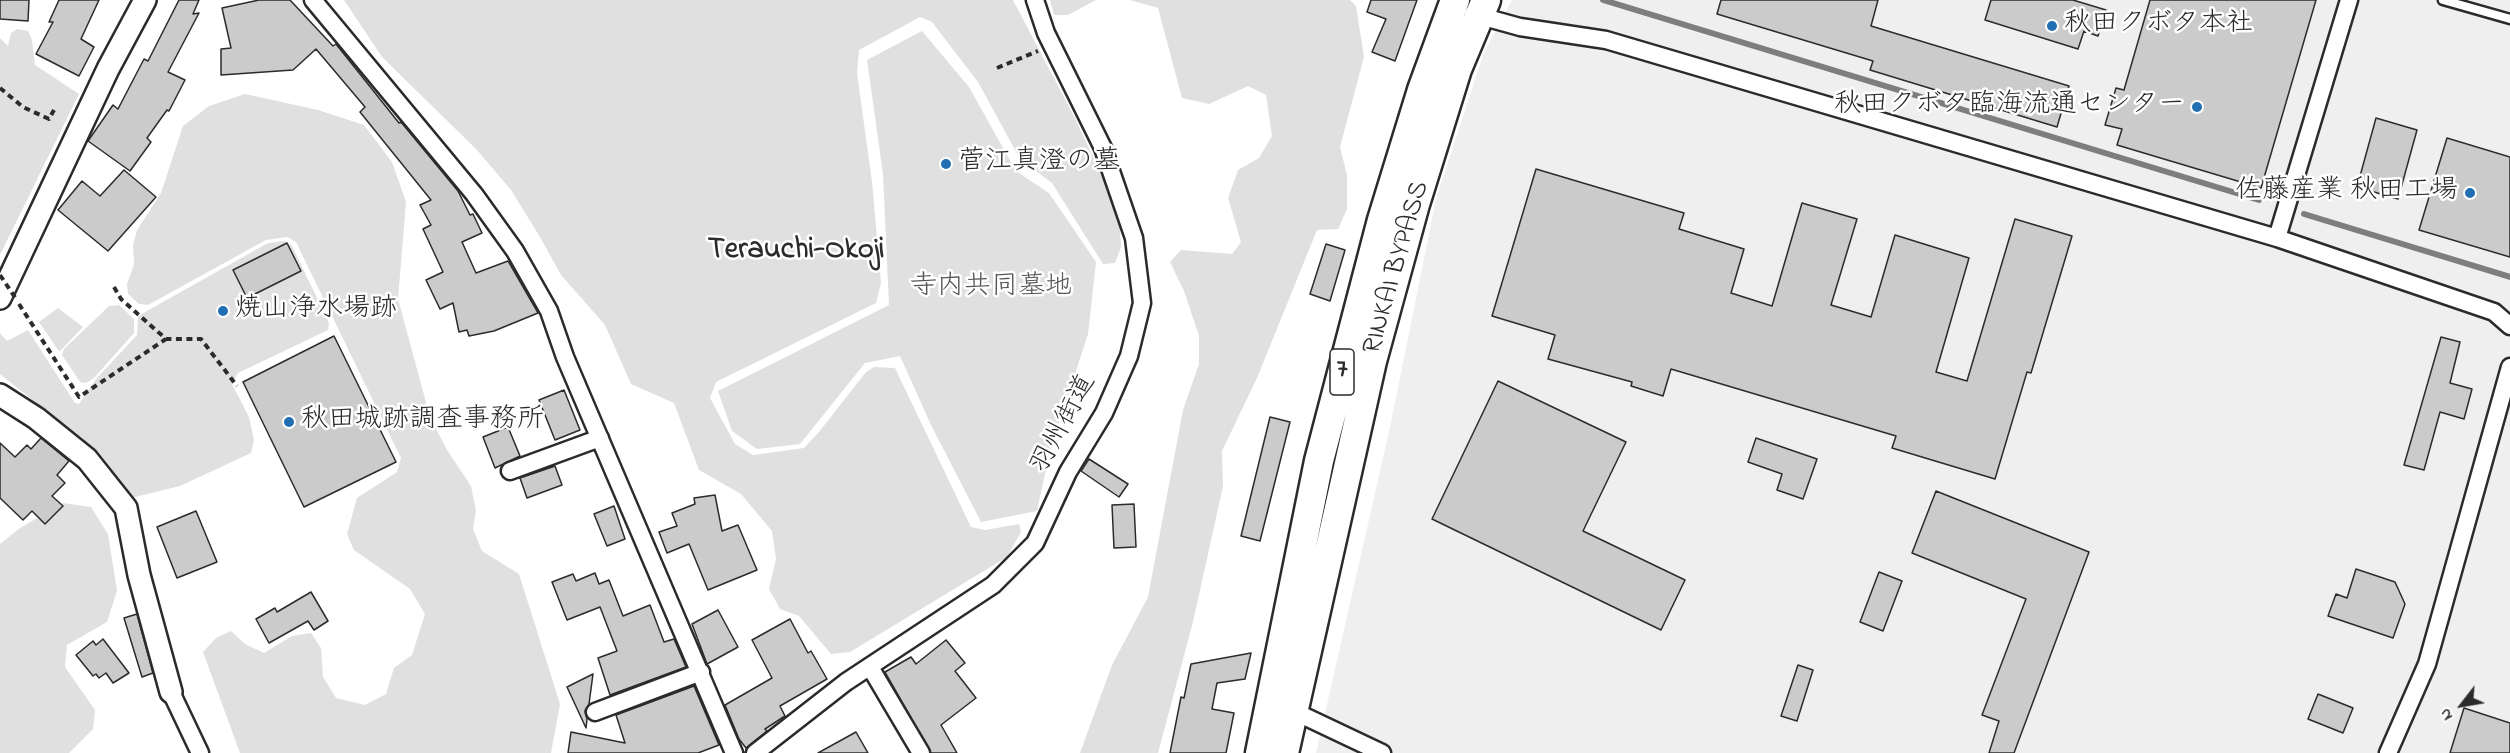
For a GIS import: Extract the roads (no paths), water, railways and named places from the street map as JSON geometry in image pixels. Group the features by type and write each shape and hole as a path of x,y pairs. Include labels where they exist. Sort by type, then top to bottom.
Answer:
{"highway":[{"name":"RINKAI BYPASS","path":"1284,753 1282,706 1287,626 1319,460 1382,220 1422,90 1468,6"},
{"name":"RINKAI BYPASS","path":"1260,753 1282,706"}],"street":[{"path":"8,298 108,69 145,0"},
{"path":"313,0 474,194 515,251 549,310 565,357 734,753"},
{"name":"羽州街道","path":"762,751 846,682 993,585 1035,543 1068,472 1104,413 1129,356 1142,303 1134,238 1103,148 1052,44 1035,0"},
{"path":"2277,238 2349,0"},
{"path":"1468,6 1520,27 1606,40 2277,238 2494,312 2510,326"},
{"path":"2388,753 2427,664 2510,367"},
{"path":"0,395 36,418 87,459 126,508 139,574 171,692 200,753"},
{"path":"510,471 600,438"},
{"path":"870,667 921,753"},
{"path":"595,712 701,672"},
{"path":"1282,706 1383,753"}],"lane":[{"path":"2443,0 2510,19"}],"waterway":[{"path":"1603,0 2259,200"},
{"path":"2304,214 2510,277"}],"place":[{"name":"秋田クボタ本社","path":"2052,26"},
{"name":"秋田クボタ臨海流通センター","path":"2197,107"},
{"name":"菅江真澄の墓","path":"946,164"},
{"name":"佐藤産業 秋田工場","path":"2470,193"},
{"name":"焼山浄水場跡","path":"223,311"},
{"name":"秋田城跡調査事務所","path":"289,422"}],"district":[{"name":"Terauchi-Okoji","path":"796,252"}],"park label":[{"name":"寺内共同墓地","path":"991,289"}]}
